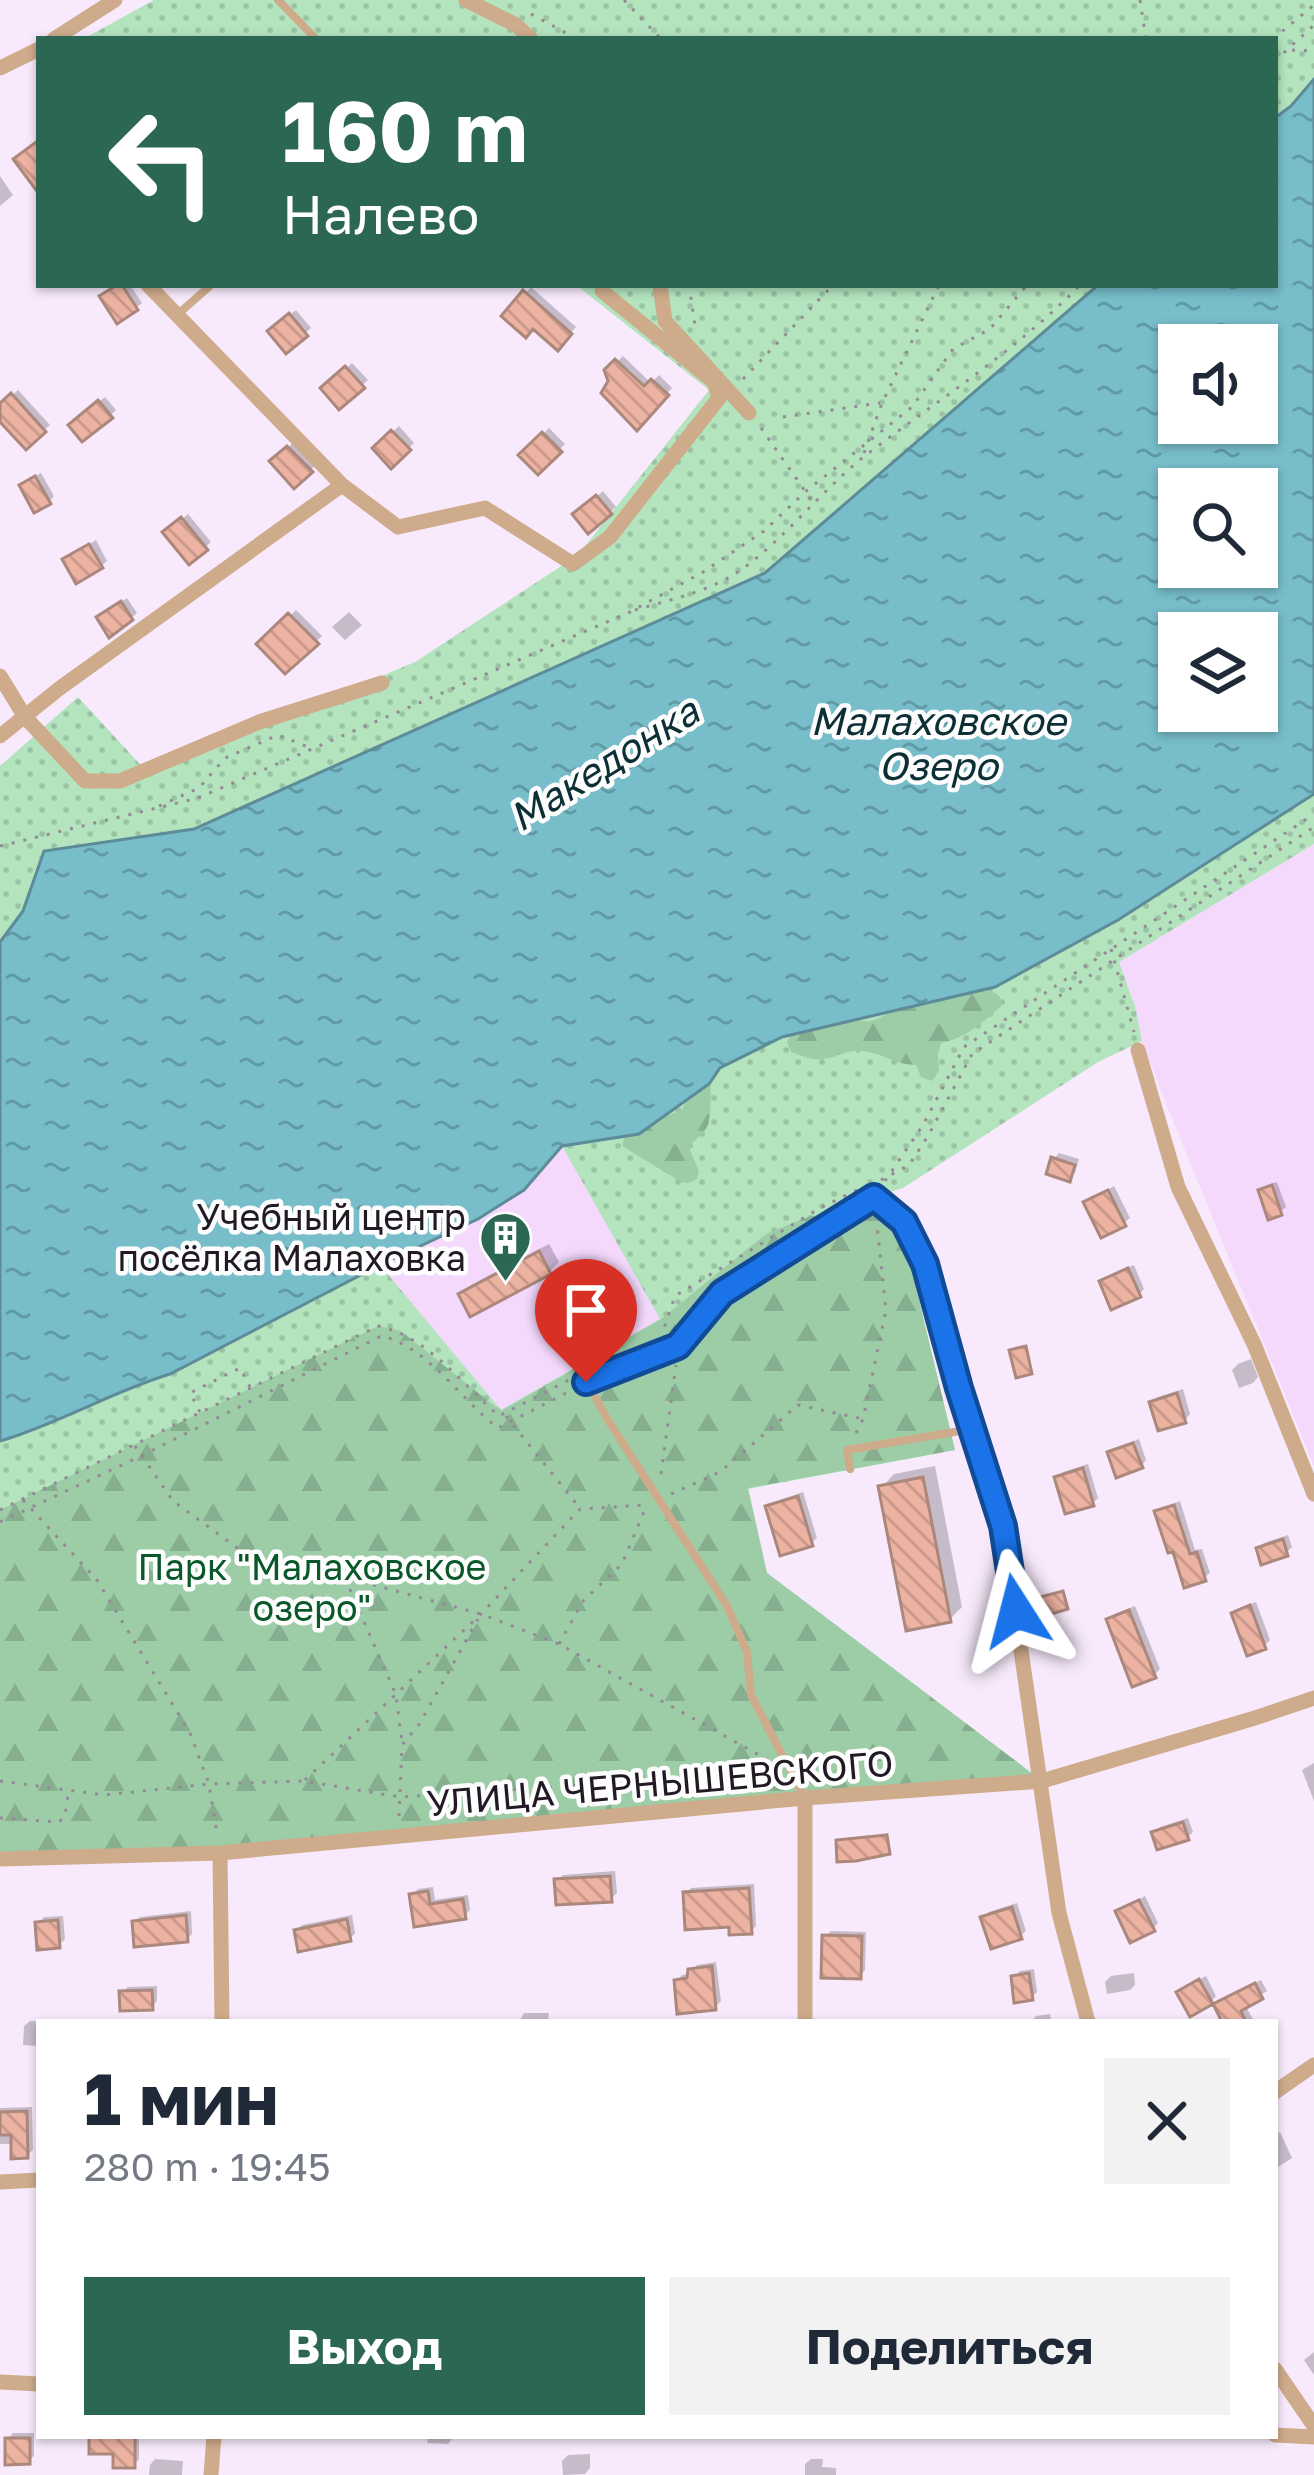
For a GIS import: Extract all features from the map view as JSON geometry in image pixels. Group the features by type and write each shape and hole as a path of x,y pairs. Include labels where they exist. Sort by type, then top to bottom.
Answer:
{"street":[{"path":"59,36 115,0"},
{"path":"466,0 528,36"},
{"path":"0,68 36,54"},
{"path":"151,288 342,485 398,527 485,508 573,564 610,537 719,398 714,382 604,288"},
{"path":"660,288 665,321 749,412"},
{"path":"0,736 342,485"},
{"path":"0,676 26,716 85,781 120,781 259,722 382,682"},
{"path":"1138,1050 1178,1186 1254,1344 1314,1494"},
{"path":"872,1189 904,1222 925,1264 1003,1526 1059,1913 1087,2019"},
{"name":"УЛИЦА ЧЕРНЫШЕВСКОГО","path":"0,1859 220,1853 805,1798 1042,1781 1314,1698"},
{"path":"805,1798 805,2019"},
{"path":"220,1853 222,2019"},
{"path":"1278,2090 1314,2065"},
{"path":"0,2182 36,2180"},
{"path":"1278,2373 1314,2426"},
{"path":"0,2383 36,2384"},
{"path":"1278,2435 1314,2437"},
{"path":"211,2475 214,2439"}],"lane":[{"path":"278,0 313,36"},
{"path":"177,314 207,288"},
{"path":"584,1377 678,1346 722,1293 872,1189"},
{"path":"557,1324 658,1500 727,1606 747,1652 751,1695 805,1798"},
{"path":"850,1469 847,1450 973,1429"}],"path":[{"path":"624,0 659,36"},
{"path":"1140,0 1146,36"},
{"path":"1277,36 1314,5"},
{"path":"524,11 571,36"},
{"path":"1278,58 1314,25"},
{"path":"1287,49 1311,51"},
{"path":"730,391 830,288"},
{"path":"862,458 882,403 938,288"},
{"path":"628,613 764,531 912,407 953,349 990,329 1024,288"},
{"path":"0,846 198,798 628,613 702,590 743,569 862,458 981,370 1078,288"},
{"path":"783,417 882,403"},
{"path":"764,433 815,505"},
{"path":"148,811 199,788 225,758 278,735 313,748"},
{"path":"872,1189 889,1175 922,1125 964,1047 1314,814"},
{"path":"666,1340 663,1331 675,1296 820,1208 872,1189 909,1165 972,1054 1314,827"},
{"path":"1111,947 1138,1050"},
{"path":"847,1450 863,1419 886,1310 872,1189"},
{"path":"0,1510 378,1326 401,1331 496,1414 584,1377"},
{"path":"0,1522 381,1336 398,1340 498,1428 584,1377"},
{"path":"658,1500 678,1346"},
{"path":"201,1413 190,1393 239,1368 250,1389"},
{"path":"304,1781 481,1614 580,1508 646,1505 720,1472 798,1405 863,1419"},
{"path":"505,1414 580,1508"},
{"path":"134,1446 172,1501 240,1550 283,1568 344,1576 481,1614 559,1644 790,1772"},
{"path":"22,1499 97,1580 190,1733 209,1784 220,1853"},
{"path":"559,1644 583,1600 622,1564 646,1505"},
{"path":"344,1576 396,1694 402,1745 398,1836"},
{"path":"402,1745 420,1723 481,1614"},
{"path":"0,1781 104,1795 209,1784 304,1781 400,1797 790,1772"},
{"path":"0,1818 59,1822 65,1816 69,1792"}],"shaded area":[{"path":"1314,844 1314,1466 1166,1104 1119,962"},
{"path":"562,1146 661,1319 500,1411 380,1266 478,1219 524,1190"}],"green space":[{"path":"154,0 1314,0 1314,79 1278,116 1278,36 88,36"},
{"path":"580,288 1095,288 765,573 194,830 44,851 23,911 0,942 0,766 78,697 149,774 415,662 578,555 709,390"},
{"name":"Парк \"Малаховское озеро\"","path":"1314,794 1314,844 1119,962 1142,1041 1098,1062 903,1188 875,1197 911,1267 955,1450 748,1489 767,1573 1024,1767 0,1866 0,1441 170,1374 380,1265 501,1410 660,1319 562,1146 639,1134 709,1084 720,1068 782,1037 995,987 1118,920"},
{"path":"983,990 999,996 1002,1005 967,1033 941,1043 939,1071 932,1081 921,1077 916,1065 874,1053 854,1051 813,1059 791,1052 787,1042 790,1035 827,1024 873,1020 900,1004 920,1005 930,998"},
{"path":"709,1075 708,1125 689,1148 699,1171 697,1179 681,1182 622,1146 629,1124 682,1110 695,1080"},
{"name":"Парк \"Малаховское озеро\"","path":"875,1197 911,1267 955,1450 748,1488 767,1573 1042,1781 0,1866 0,1510 378,1326 401,1331 501,1411 661,1319 766,1234"}],"water":[{"name":"Малаховское Озеро","path":"1314,79 1314,794 1118,920 995,987 782,1037 720,1068 709,1084 639,1134 562,1146 524,1190 478,1219 170,1374 0,1441 0,942 23,911 44,851 194,829 765,573 1095,288 1278,288 1278,116"}],"building":[{"path":"36,142 36,190 13,159"},
{"path":"112,288 124,288 138,310 117,324 99,296"},
{"path":"523,290 572,334 558,351 533,329 526,338 501,316"},
{"path":"289,313 308,336 286,354 267,331"},
{"path":"615,359 644,386 651,379 669,395 637,431 601,393 608,381 604,370"},
{"path":"345,366 365,388 339,410 320,388"},
{"path":"11,393 46,432 26,450 0,422 0,403"},
{"path":"98,400 113,418 82,442 68,425"},
{"path":"391,430 411,450 391,469 372,448"},
{"path":"542,432 562,452 538,475 518,455"},
{"path":"287,446 313,472 294,489 269,461"},
{"path":"35,476 51,504 34,513 19,485"},
{"path":"596,495 612,514 588,534 572,514"},
{"path":"181,517 208,550 189,565 162,532"},
{"path":"89,544 103,568 76,584 62,559"},
{"path":"121,601 133,620 109,638 96,617"},
{"path":"288,613 319,644 285,674 256,644"},
{"path":"1051,1157 1075,1165 1070,1182 1046,1174"},
{"path":"1272,1185 1282,1215 1268,1220 1258,1190"},
{"path":"1108,1190 1126,1226 1101,1238 1083,1202"},
{"name":"Учебный центр посёлка Малаховка","path":"539,1251 551,1274 470,1317 458,1294"},
{"path":"1128,1268 1141,1297 1111,1310 1099,1281"},
{"path":"1026,1346 1032,1374 1016,1378 1009,1350"},
{"path":"1177,1393 1186,1423 1158,1431 1149,1402"},
{"path":"1133,1443 1143,1468 1116,1478 1107,1452"},
{"path":"1083,1468 1094,1506 1065,1514 1054,1477"},
{"path":"923,1477 951,1622 906,1631 878,1486"},
{"path":"798,1496 813,1546 780,1556 765,1506"},
{"path":"1174,1505 1190,1554 1197,1552 1206,1581 1184,1588 1154,1511"},
{"path":"1283,1539 1288,1556 1261,1565 1256,1548"},
{"path":"1063,1591 1068,1609 1041,1617 1036,1598"},
{"path":"1250,1605 1266,1649 1247,1656 1231,1613"},
{"path":"1129,1610 1156,1678 1132,1687 1106,1619"},
{"path":"1183,1822 1189,1840 1157,1850 1151,1832"},
{"path":"887,1835 890,1854 837,1862 836,1840"},
{"path":"610,1876 612,1902 556,1905 554,1879"},
{"path":"749,1888 752,1934 729,1935 729,1927 685,1930 683,1892"},
{"path":"428,1891 430,1904 463,1899 466,1919 414,1927 409,1894"},
{"path":"1139,1900 1155,1931 1130,1943 1115,1911"},
{"path":"1012,1907 1022,1939 991,1949 980,1917"},
{"path":"186,1915 188,1942 134,1947 132,1921"},
{"path":"347,1919 351,1941 298,1952 294,1930"},
{"path":"58,1920 60,1948 37,1950 35,1922"},
{"path":"822,1935 862,1936 861,1979 821,1978"},
{"path":"712,1966 716,2010 677,2014 674,1980 687,1978 688,1969"},
{"path":"1029,1973 1033,2000 1014,2003 1011,1976"},
{"path":"1199,1979 1213,2004 1190,2017 1176,1992"},
{"path":"1255,1983 1263,1999 1241,2011 1245,2019 1220,2019 1213,2004"},
{"path":"152,1990 153,2010 120,2011 119,1991"},
{"path":"27,2111 28,2158 11,2159 11,2135 0,2135 0,2112"},
{"path":"5,2438 30,2438 30,2464 5,2465"},
{"path":"89,2439 135,2439 135,2468 113,2468 113,2454 89,2454"}],"place":[{"name":"Учебный центр посёлка Малаховка","path":"505,1284"}],"route":[{"path":"586,1382 678,1346 722,1293 740,1279 874,1197 904,1222 925,1264 1003,1526 1016,1611"}],"water label":[{"name":"Македонка","path":"604,764"}]}
